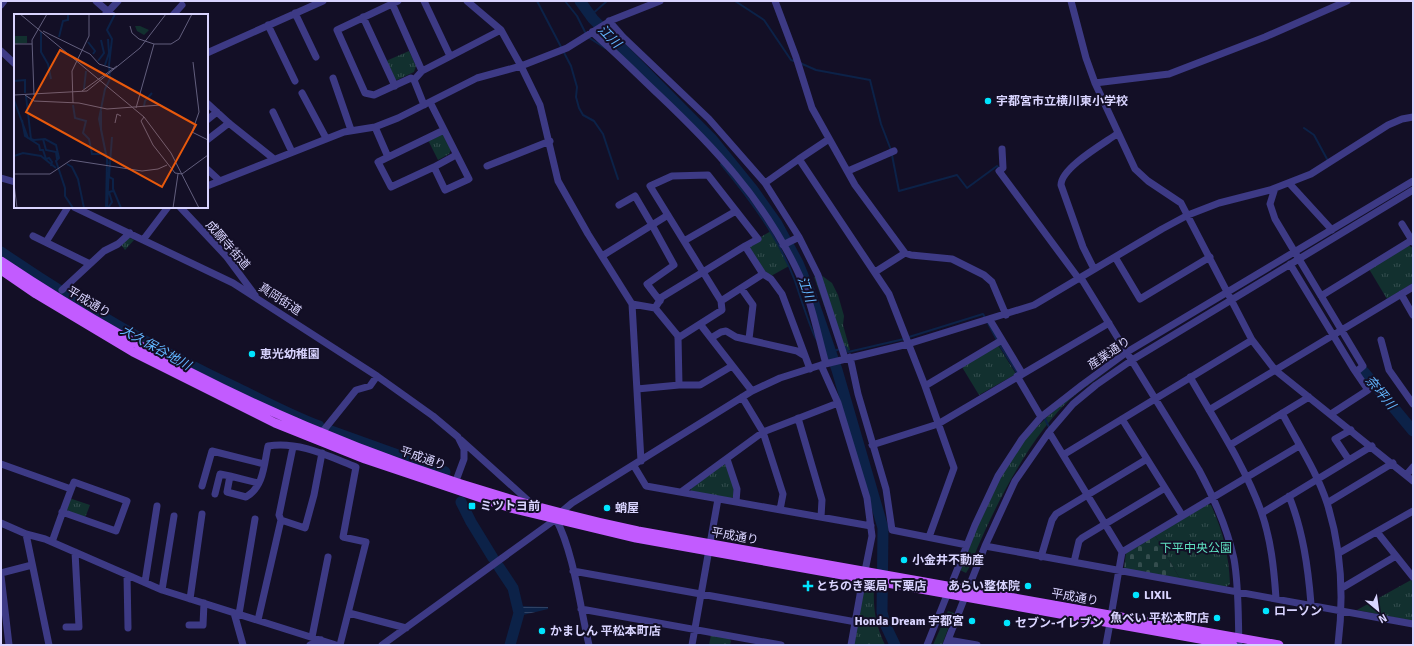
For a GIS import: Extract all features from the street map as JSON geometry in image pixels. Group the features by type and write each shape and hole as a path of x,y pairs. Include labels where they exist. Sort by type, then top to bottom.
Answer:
{"main road":[{"name":"平成通り","path":"1,261 82,314 317,441"},
{"name":"平成通り","path":"1,270 36,294 133,352 223,398 317,441 404,464 454,486 511,508 638,531 710,548 1111,619 1237,643 1279,645"},
{"name":"平成通り","path":"454,486 533,505 558,516"}],"street":[{"path":"1,4 4,1"},
{"path":"96,1 108,14 118,1"},
{"path":"208,53 322,1"},
{"path":"424,1 450,56"},
{"path":"467,1 501,30 521,66 540,105 550,141 558,181 588,234 632,304 641,461"},
{"path":"208,186 326,138 351,130 375,127 427,104 477,78 521,66 567,48 610,21 660,1"},
{"path":"775,1 796,57 812,108 848,171 905,253 911,255 952,259 984,275 992,282 1006,315"},
{"path":"1071,1 1086,58 1095,83 1135,169 1148,181 1181,203 1252,340 1275,370 1372,446 1413,481"},
{"path":"1095,83 1169,74 1265,37 1347,1"},
{"path":"414,80 411,78 374,95 366,93 337,30 394,2 422,71"},
{"path":"174,14 182,5"},
{"path":"295,13 316,56"},
{"path":"363,17 395,86"},
{"path":"610,21 623,37 709,119 765,183 800,237 818,276 858,394 886,489 892,530 967,545"},
{"path":"268,25 295,81"},
{"path":"414,80 422,71 501,30"},
{"path":"592,32 706,140 757,201 777,230 783,245 797,269 808,300 825,364 867,498 872,536 851,645"},
{"path":"3,55 14,63"},
{"path":"333,78 351,130"},
{"path":"414,80 427,104 444,130 469,179 445,190 434,167"},
{"path":"302,93 326,138"},
{"path":"208,104 229,124 274,159"},
{"path":"208,119 217,112"},
{"path":"273,112 292,152"},
{"path":"382,645 558,516 572,503 634,466 752,391 780,378 825,364 908,344 1034,306 1094,269 1188,215 1220,203 1272,189 1311,174 1388,125 1402,119 1413,117"},
{"path":"208,139 229,124"},
{"path":"375,127 388,158"},
{"path":"444,130 378,162 391,187 456,155"},
{"path":"1094,269 1082,247 1060,185 1061,180 1073,166 1118,134"},
{"path":"765,183 829,139"},
{"path":"487,166 550,141"},
{"path":"1002,149 1003,168 999,171 1080,279 1109,323 1156,398 1213,496 1225,527 1234,559 1237,591 1237,643"},
{"path":"848,171 894,151"},
{"path":"799,159 875,272 888,294 925,386 954,468 929,537"},
{"path":"208,171 220,181"},
{"path":"655,308 662,297 703,272 744,246 758,239 708,175 672,176 650,186 703,272 720,301 722,310 678,338"},
{"path":"1,178 14,182"},
{"name":"産業通り","path":"947,642 985,546 1015,481 1049,432 1072,404 1096,384 1296,252 1413,181"},
{"path":"1289,183 1332,230"},
{"path":"1272,189 1270,204 1275,218 1364,366 1356,372"},
{"name":"産業通り","path":"927,645 967,545 998,476 1022,439 1041,417 1082,384 1127,352 1290,264 1413,190"},
{"path":"619,204 635,196 674,265 647,284 660,300"},
{"path":"46,242 67,208"},
{"name":"真岡街道","path":"76,208 206,269 258,298 377,376 433,416 533,505"},
{"path":"143,240 167,208"},
{"name":"成願寺街道","path":"181,208 226,256 258,298"},
{"path":"684,241 736,210"},
{"path":"602,256 668,215"},
{"path":"1321,296 1413,241 1402,224"},
{"path":"62,290 104,251 118,244 130,233"},
{"path":"33,236 90,264"},
{"path":"783,245 800,237"},
{"path":"744,246 763,274 771,279 782,294 810,369"},
{"path":"875,272 905,253"},
{"path":"1115,257 1140,300 1210,257"},
{"path":"1290,264 1368,390 1331,414"},
{"path":"720,301 763,274"},
{"path":"1209,410 1413,287"},
{"path":"741,288 753,305 749,339"},
{"path":"1401,294 1413,315"},
{"path":"632,304 655,308 678,338 679,385"},
{"path":"990,320 1002,340 1041,417"},
{"path":"872,445 938,424 1019,374 1109,323"},
{"path":"700,324 752,391"},
{"path":"711,338 726,331 736,337 797,351 805,356"},
{"path":"925,386 1002,340"},
{"path":"1063,455 1252,340"},
{"path":"1381,340 1389,370 1413,404"},
{"path":"637,389 679,385 700,385 732,366"},
{"path":"230,476 227,492 246,497 252,494 261,480 268,446 276,444 293,447 317,441 356,390 370,386 377,376"},
{"path":"1190,377 1230,445 1246,476 1262,513 1269,539 1276,598"},
{"path":"742,397 763,432 783,494 780,510"},
{"path":"1230,445 1310,397"},
{"path":"681,492 763,432 838,403"},
{"path":"1282,413 1327,503 1339,553 1342,588 1342,611 1338,645"},
{"path":"798,418 822,500 821,517"},
{"path":"1122,419 1182,515"},
{"path":"1349,460 1335,439 1351,430"},
{"path":"1049,432 1122,552 1106,645"},
{"name":"真岡街道","path":"454,486 465,454 463,444 458,437"},
{"path":"293,447 279,515 282,520 305,528 314,495 322,453 317,441"},
{"path":"1122,552 1246,476 1299,446"},
{"path":"1262,513 1372,446"},
{"path":"202,486 212,451 264,464"},
{"path":"322,453 356,467 343,537 366,542 340,645"},
{"path":"727,459 737,489 736,502"},
{"path":"1041,557 1052,520 1056,514 1147,459"},
{"path":"1327,503 1393,463"},
{"path":"1,464 71,489"},
{"path":"634,466 646,486 871,526"},
{"path":"1406,474 1413,467"},
{"path":"215,494 220,474 258,483"},
{"path":"52,542 62,512 74,482 127,501 116,531 62,512"},
{"path":"1074,562 1079,541 1165,488"},
{"path":"1289,496 1299,521 1309,572 1311,604"},
{"path":"692,645 718,499"},
{"path":"145,582 157,506"},
{"path":"1339,553 1413,511"},
{"path":"190,599 202,514"},
{"path":"162,590 174,516"},
{"path":"558,516 573,571 589,645"},
{"path":"243,645 236,613 255,519"},
{"path":"258,620 282,520"},
{"path":"1,523 26,534 52,542 162,590 258,620 311,641 321,640 336,645"},
{"path":"1378,532 1412,575"},
{"path":"26,534 49,645"},
{"path":"985,546 1311,604 1413,624"},
{"path":"66,627 79,627 75,552"},
{"path":"1342,588 1396,556"},
{"path":"311,641 328,557"},
{"path":"9,645 1,574 32,565"},
{"path":"573,571 856,622"},
{"path":"127,575 128,628"},
{"path":"189,625 203,625 204,603"},
{"path":"581,609 695,631 734,641 781,645"},
{"path":"349,613 406,628"},
{"path":"947,642 977,645"}],"green space":[{"path":"409,51 416,66 414,72 397,80 393,78 386,61"},
{"path":"439,134 443,135 451,150 449,154 438,160 428,140"},
{"path":"771,231 789,266 771,276 753,258 749,249 749,244"},
{"path":"128,237 134,240 125,250 120,243"},
{"path":"1408,245 1413,248 1413,283 1387,299 1369,269"},
{"path":"821,275 832,283 838,295 844,316 843,325 850,350 841,353 814,277"},
{"path":"998,345 1016,374 979,395 962,367"},
{"path":"1119,364 1076,394 1059,410 1043,430 1000,499 969,568 966,573 960,570 961,564 998,479 1024,440 1071,396"},
{"path":"722,464 727,465 734,488 733,497 730,499 691,492 691,488"},
{"path":"69,498 90,505 85,518 68,512 66,508"},
{"name":"下平中央公園","path":"1206,504 1211,505 1225,543 1230,584 1226,587 1180,579 1155,535"},
{"path":"1155,535 1180,579 1124,569 1126,552"},
{"path":"1411,580 1413,583 1413,621 1357,610"},
{"path":"867,587 874,588 876,618 879,631 885,645 854,645 863,589"},
{"path":"948,611 954,613 942,645 933,645"},
{"path":"711,635 728,637 731,641 730,645 709,645"}],"water":[{"path":"521,606 548,607 548,609 523,615"}],"waterway":[{"path":"537,1 571,66 577,87 576,97 579,108 583,115 594,121 603,134 618,179"},
{"path":"565,1 577,16 586,34"},
{"name":"江川","path":"580,1 593,19 711,138 753,190 777,224 798,263 811,295 837,370 883,528 882,612 885,624 895,645"},
{"path":"590,16 607,1"},
{"path":"735,1 764,20 791,60 794,61"},
{"path":"588,37 605,48"},
{"path":"800,63 816,70 870,80 881,124 891,150"},
{"path":"1304,128 1314,135 1327,159"},
{"path":"892,155 899,191 957,175 967,188 997,166 999,168"},
{"path":"721,164 753,205 781,250 795,281 809,322 817,340"},
{"name":"大久保谷地川","path":"1,252 88,308 147,342 208,374 319,426"},
{"path":"909,337 983,314 997,340"},
{"path":"831,352 846,347 848,352 904,339"},
{"path":"999,344 1018,374"},
{"name":"奈坪川","path":"1364,372 1413,431"},
{"path":"1044,417 1049,427"},
{"name":"大久保谷地川","path":"328,430 445,472"},
{"name":"大久保谷地川","path":"461,502 471,522 493,558"},
{"name":"大久保谷地川","path":"499,567 513,588 519,613 510,645"},
{"name":"大久保谷地川","path":"516,603 521,606"}],"place":[{"name":"宇都宮市立横川東小学校","path":"988,101"},
{"name":"恵光幼稚園","path":"252,354"},
{"name":"ミツトヨ前","path":"472,506"},
{"name":"蛸屋","path":"607,508"},
{"name":"小金井不動産","path":"904,560"},
{"name":"とちのき薬局 下栗店","path":"808,586"},
{"name":"あらい整体院","path":"1028,586"},
{"name":"LIXIL","path":"1136,595"},
{"name":"ローソン","path":"1266,611"},
{"name":"魚べい 平松本町店","path":"1217,618"},
{"name":"Honda Dream 宇都宮","path":"972,621"},
{"name":"セブン-イレブン","path":"1007,623"},
{"name":"かましん 平松本町店","path":"542,631"}]}
